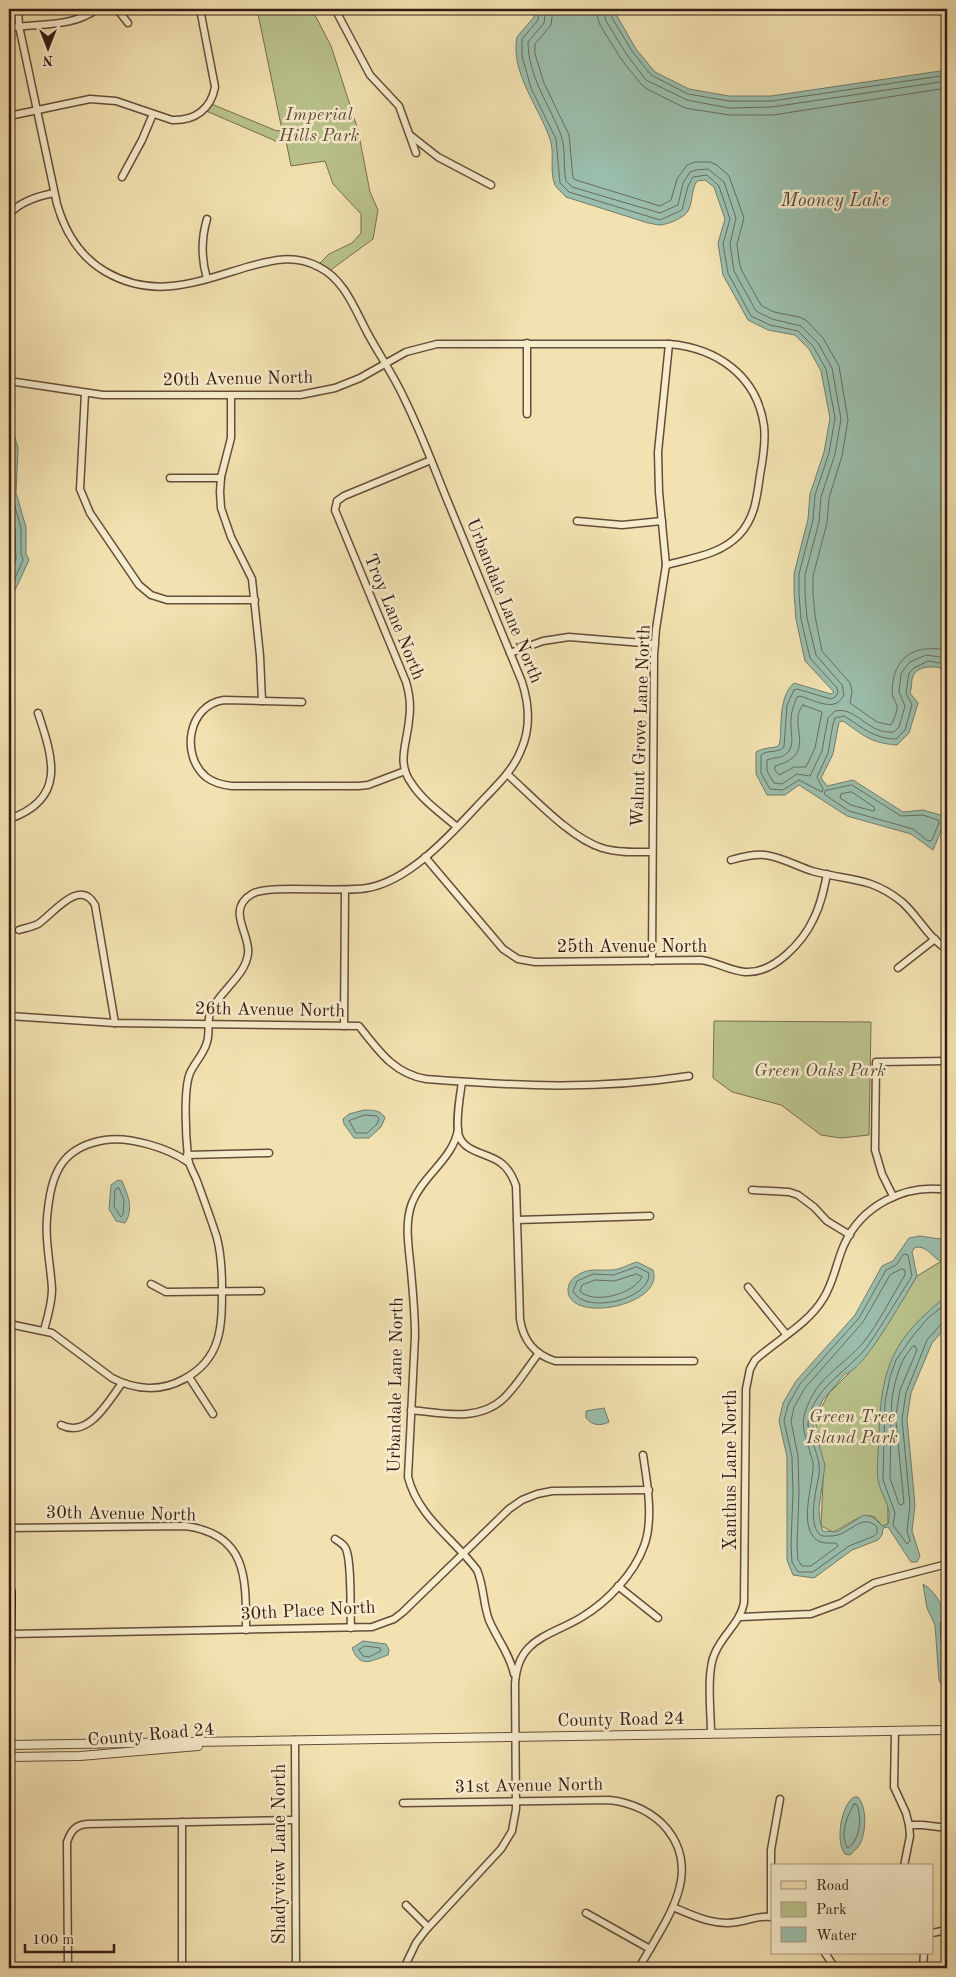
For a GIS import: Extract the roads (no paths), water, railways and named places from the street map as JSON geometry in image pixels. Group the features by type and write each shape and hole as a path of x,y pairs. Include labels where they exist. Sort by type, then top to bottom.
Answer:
{"main road":[{"path":"9,1588 9,1685"}],"street":[{"name":"Urbandale Lane North","path":"18,9 19,26 54,193 61,220 77,247 94,264 114,277 129,283 152,288 176,287 281,259 306,261 328,272 345,290 403,396 522,682 528,710 526,738 521,752 507,774 457,827 425,857 378,886 345,891"},
{"path":"9,28 66,23 78,20 97,9"},
{"path":"117,9 128,23"},
{"path":"9,116 77,100 103,99 116,101 164,118 181,120 198,115 204,110 213,95 215,86 200,9"},
{"path":"335,9 370,75 399,106 416,153"},
{"path":"122,177 142,140 153,114"},
{"path":"409,134 438,157 490,185"},
{"path":"9,214 23,203 54,193"},
{"path":"207,219 202,244 202,258 207,279"},
{"name":"20th Avenue North","path":"9,381 103,396 283,396 318,393 352,382 406,352 437,344 668,344"},
{"path":"527,344 527,414"},
{"path":"666,565 718,550 730,544 740,534 751,518 757,499 765,440 764,425 754,396 737,372 725,362 705,352 684,345 668,344"},
{"name":"Walnut Grove Lane North","path":"652,960 655,644 666,565 659,492 658,452 668,344"},
{"path":"85,393 80,489 90,513 139,585 151,595 167,600 255,600"},
{"path":"231,396 231,438 221,478 221,508 231,538 252,578 262,701"},
{"name":"Troy Lane North","path":"431,460 339,498 335,510 410,695 409,722 402,759 405,771 417,791 457,827"},
{"path":"170,478 221,478"},
{"path":"577,521 622,525 662,521"},
{"path":"510,653 543,641 569,637 655,644"},
{"path":"302,702 214,701 202,710 194,723 191,743 195,762 199,770 214,782 232,786 358,786 377,782 405,771"},
{"path":"9,819 24,812 38,802 50,782 52,760 38,713"},
{"path":"507,774 569,830 590,844 614,851 652,852"},
{"path":"731,860 752,855 774,856 803,868 859,879 890,893 903,903 947,950"},
{"name":"25th Avenue North","path":"425,857 503,949 518,959 535,962 710,961 736,971 746,972 765,969 792,948 804,935 820,904 827,874"},
{"path":"9,1324 52,1333 112,1378 122,1383 153,1389 178,1383 189,1377 207,1360 219,1338 222,1326 221,1257 217,1240 188,1158 188,1081 191,1071 207,1046 210,1012 247,960 248,946 240,920 242,905 246,898 268,890 345,891 344,1026"},
{"path":"19,930 37,924 72,896 83,895 93,900 96,905 115,1023"},
{"path":"898,968 935,939"},
{"name":"26th Avenue North","path":"9,1016 115,1023 359,1026 390,1063 407,1074 426,1079 546,1086 586,1086 626,1084 689,1076"},
{"path":"947,1061 876,1062 875,1150 882,1174 892,1196 926,1189 947,1190"},
{"name":"Urbandale Lane North","path":"462,1082 458,1129 454,1146 418,1192 409,1214 408,1239 415,1314 407,1464 411,1490 425,1513 477,1570 482,1581 488,1618 510,1660 515,1686"},
{"path":"458,1129 458,1135 464,1145 500,1162 512,1177 517,1196 520,1319 525,1338 539,1353 546,1358 564,1361 694,1361"},
{"path":"44,1330 51,1302 52,1288 46,1237 48,1213 53,1180 62,1161 70,1154 93,1142 119,1139 163,1149 188,1158 269,1153"},
{"path":"752,1190 779,1191 798,1195 814,1207 827,1221 850,1234"},
{"name":"Xanthus Lane North","path":"711,1734 711,1664 718,1646 741,1616 745,1594 747,1378 755,1360 810,1315 823,1300 834,1275 844,1244 850,1234 868,1212 892,1196"},
{"path":"517,1220 650,1216"},
{"path":"151,1284 166,1292 261,1291"},
{"path":"748,1287 786,1334"},
{"path":"411,1410 460,1414 484,1411 504,1398 539,1353"},
{"path":"189,1377 213,1414"},
{"path":"61,1425 69,1429 77,1428 93,1420 122,1383"},
{"path":"404,1968 416,1943 428,1926 507,1841 515,1820 515,1686 517,1666 521,1657 534,1642 584,1616 598,1606 634,1566 647,1535 649,1490 643,1455"},
{"name":"30th Place North","path":"10,1634 372,1627 394,1619 403,1612 509,1509 536,1494 568,1490 649,1490"},
{"name":"30th Avenue North","path":"9,1528 185,1526 208,1531 228,1544 241,1564 246,1588 246,1630"},
{"path":"335,1539 342,1543 349,1562 351,1628"},
{"path":"741,1616 811,1614 841,1603 874,1583 947,1564"},
{"path":"618,1586 658,1618"},
{"name":"County Road 24","path":"9,1745 947,1730"},
{"path":"895,1731 894,1787 906,1813 910,1836 904,1864"},
{"name":"County Road 24","path":"9,1757 80,1756 295,1740"},
{"name":"Shadyview Lane North","path":"295,1740 296,1968"},
{"path":"771,1864 771,1850 780,1799"},
{"name":"31st Avenue North","path":"403,1803 609,1800 636,1805 652,1814 668,1829 680,1854 681,1881 673,1907"},
{"path":"68,1968 67,1842 71,1831 76,1827 88,1824 295,1820"},
{"path":"182,1822 182,1968"},
{"path":"909,1825 947,1828"},
{"path":"406,1906 428,1926"},
{"path":"639,1968 673,1907 695,1918 724,1923 737,1922 759,1916 771,1916"},
{"path":"586,1913 650,1949"},
{"path":"934,1933 947,1930"},
{"path":"826,1954 835,1968"},
{"path":"923,1968 924,1954"}],"water":[{"name":"Mooney Lake","path":"534,9 613,9 636,49 655,72 689,89 729,96 771,96 947,70 947,670 928,667 919,669 912,678 910,693 918,703 909,733 897,745 881,743 862,735 843,721 839,722 833,754 821,778 827,786 853,780 903,812 923,810 947,817 933,850 911,834 847,816 799,785 785,795 767,795 756,774 756,752 777,747 780,743 784,699 794,683 831,694 834,692 805,661 796,619 794,594 794,574 808,519 810,494 824,452 830,418 821,371 809,349 795,335 768,330 748,320 723,275 718,243 725,219 714,187 705,180 697,181 690,207 686,214 675,221 659,225 566,197 556,186 552,174 550,139 521,76 516,50 517,37 534,17"},
{"path":"9,418 18,448 16,493 26,527 26,554 29,560 9,603"},
{"path":"364,1110 374,1110 385,1118 381,1127 369,1138 354,1138 344,1124 343,1119 349,1114"},
{"path":"118,1180 122,1181 130,1207 125,1223 116,1221 109,1209 111,1185"},
{"path":"920,1236 947,1240 947,1263 938,1260 923,1248 914,1248 912,1252 917,1276 873,1347 853,1370 845,1374 822,1401 813,1424 825,1465 819,1508 823,1531 837,1532 864,1515 873,1517 882,1526 888,1524 889,1512 879,1486 877,1469 880,1411 887,1372 902,1340 929,1311 947,1296 947,1326 932,1343 911,1393 907,1419 915,1505 912,1531 920,1556 917,1562 911,1562 888,1527 883,1528 882,1535 878,1540 852,1550 814,1578 793,1575 787,1560 787,1457 779,1421 783,1403 796,1381 855,1315 882,1266 893,1261 909,1238"},
{"path":"637,1262 653,1270 653,1283 645,1293 631,1301 615,1306 598,1308 583,1306 572,1300 568,1290 570,1282 580,1274 593,1270 614,1270"},
{"path":"604,1408 609,1422 603,1424 591,1423 586,1418 586,1411"},
{"path":"923,1584 940,1603 945,1616 948,1645 947,1686 941,1684 939,1680 935,1625 927,1608"},
{"path":"363,1641 386,1644 389,1650 388,1655 367,1662 362,1661 355,1655 352,1648"},
{"path":"854,1797 858,1797 863,1807 865,1825 860,1844 850,1855 845,1854 842,1848 840,1833 843,1815 849,1801"}],"park label":[{"name":"Imperial Hills Park","path":"319,125"},
{"name":"Green Oaks Park","path":"820,1071"},
{"name":"Green Tree Island Park","path":"852,1427"}]}
